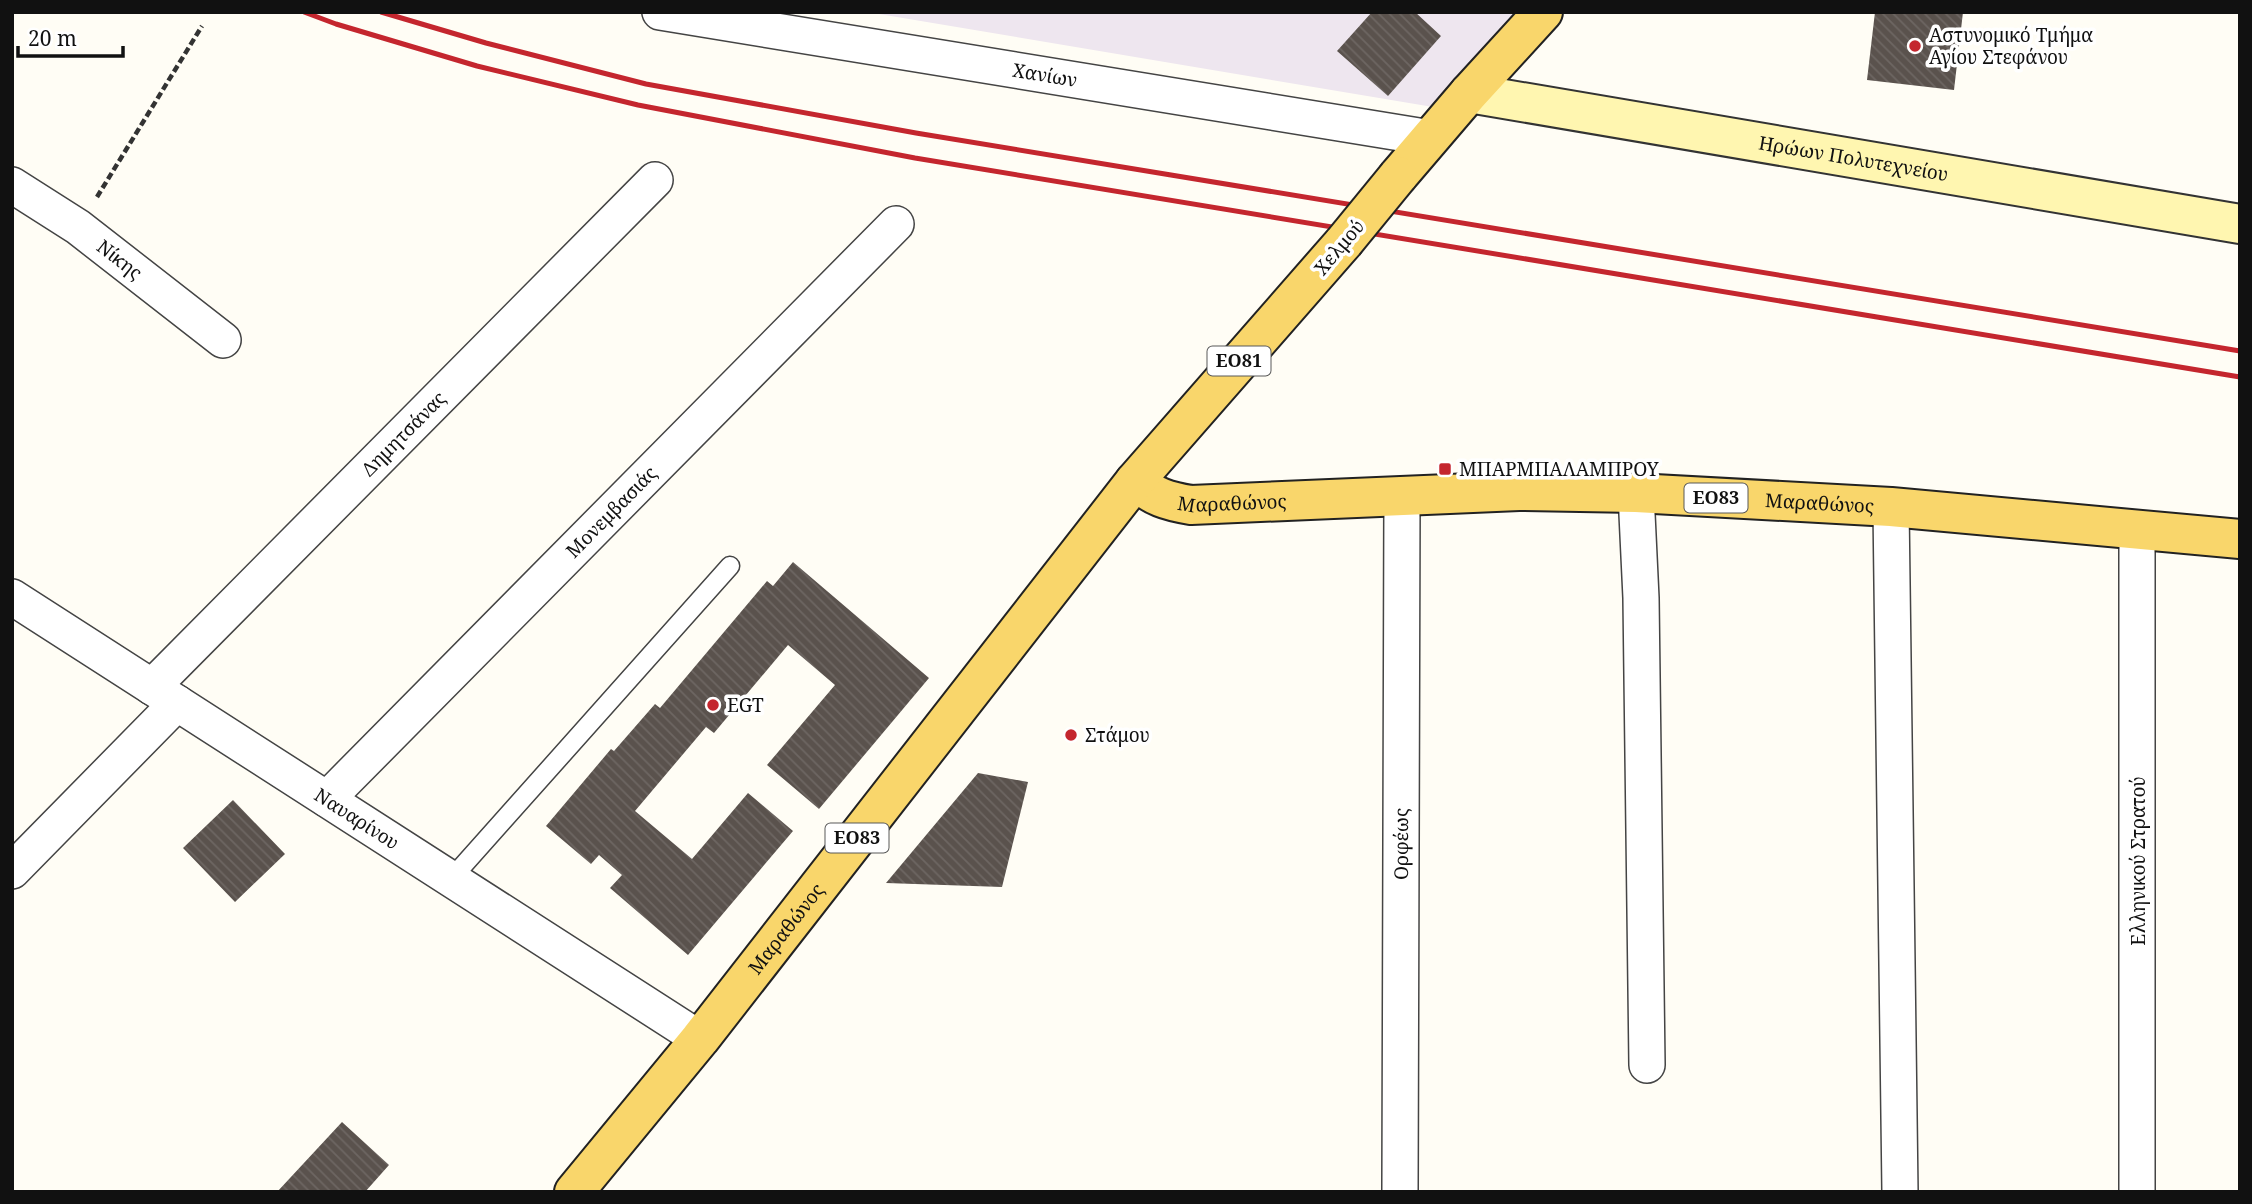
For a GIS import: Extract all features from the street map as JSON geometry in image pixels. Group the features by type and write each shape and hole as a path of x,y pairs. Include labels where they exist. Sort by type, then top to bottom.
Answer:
{"main road":[{"name":"Χελμού","path":"1135,481 1344,242 1469,93 1543,12"},
{"name":"Μαραθώνος","path":"574,1192 700,1039 1135,481 1149,493 1167,501 1191,505 1519,491 1636,493 1891,507 2240,539"}],"street":[{"name":"Χανίων","path":"660,12 1431,138"},
{"name":"Ηρώων Πολυτεχνείου","path":"1469,93 2240,224"},
{"name":"Δημητσάνας","path":"12,871 164,695 655,180"},
{"name":"Νίκης","path":"12,185 78,227 223,340"},
{"name":"Μονεμβασιάς","path":"327,799 896,224"},
{"path":"1636,493 1641,598 1647,1065"},
{"name":"Ορφέως","path":"1400,1192 1402,495"},
{"path":"1891,507 1900,1192"},
{"name":"Ελληνικού Στρατού","path":"2137,530 2137,1192"},
{"name":"Ναυαρίνου","path":"12,597 700,1039"}],"lane":[{"path":"452,879 730,566"}],"path":[{"path":"78,227 202,26"}],"shaded area":[{"path":"867,12 1519,12 1439,108"}],"building":[{"path":"1372,12 1415,12 1441,36 1388,96 1337,51"},
{"name":"Αστυνομικό Τμήμα Αγίου Στεφάνου","path":"1875,12 1963,12 1954,90 1867,80"},
{"path":"793,562 929,678 819,809 767,765 835,685 788,645 714,733 706,727 635,811 692,859 748,793 793,831 688,955 610,888 622,875 599,855 591,864 546,826 611,749 614,751 655,704 660,708 767,581 773,586"},
{"path":"978,773 1028,782 1002,887 886,883"},
{"path":"233,800 285,854 235,902 183,848"},
{"path":"342,1122 389,1165 365,1192 277,1192"}],"railway":[{"path":"304,12 477,66 638,105 915,158 2240,377"},
{"path":"381,12 486,43 646,84 916,133 2240,351"}],"place":[{"name":"Αστυνομικό Τμήμα Αγίου Στεφάνου","path":"1915,46"},
{"name":"ΜΠΑΡΜΠΑΛΑΜΠΡΟΥ","path":"1445,469"},
{"name":"EGT","path":"713,705"},
{"name":"Στάμου","path":"1071,735"}]}
